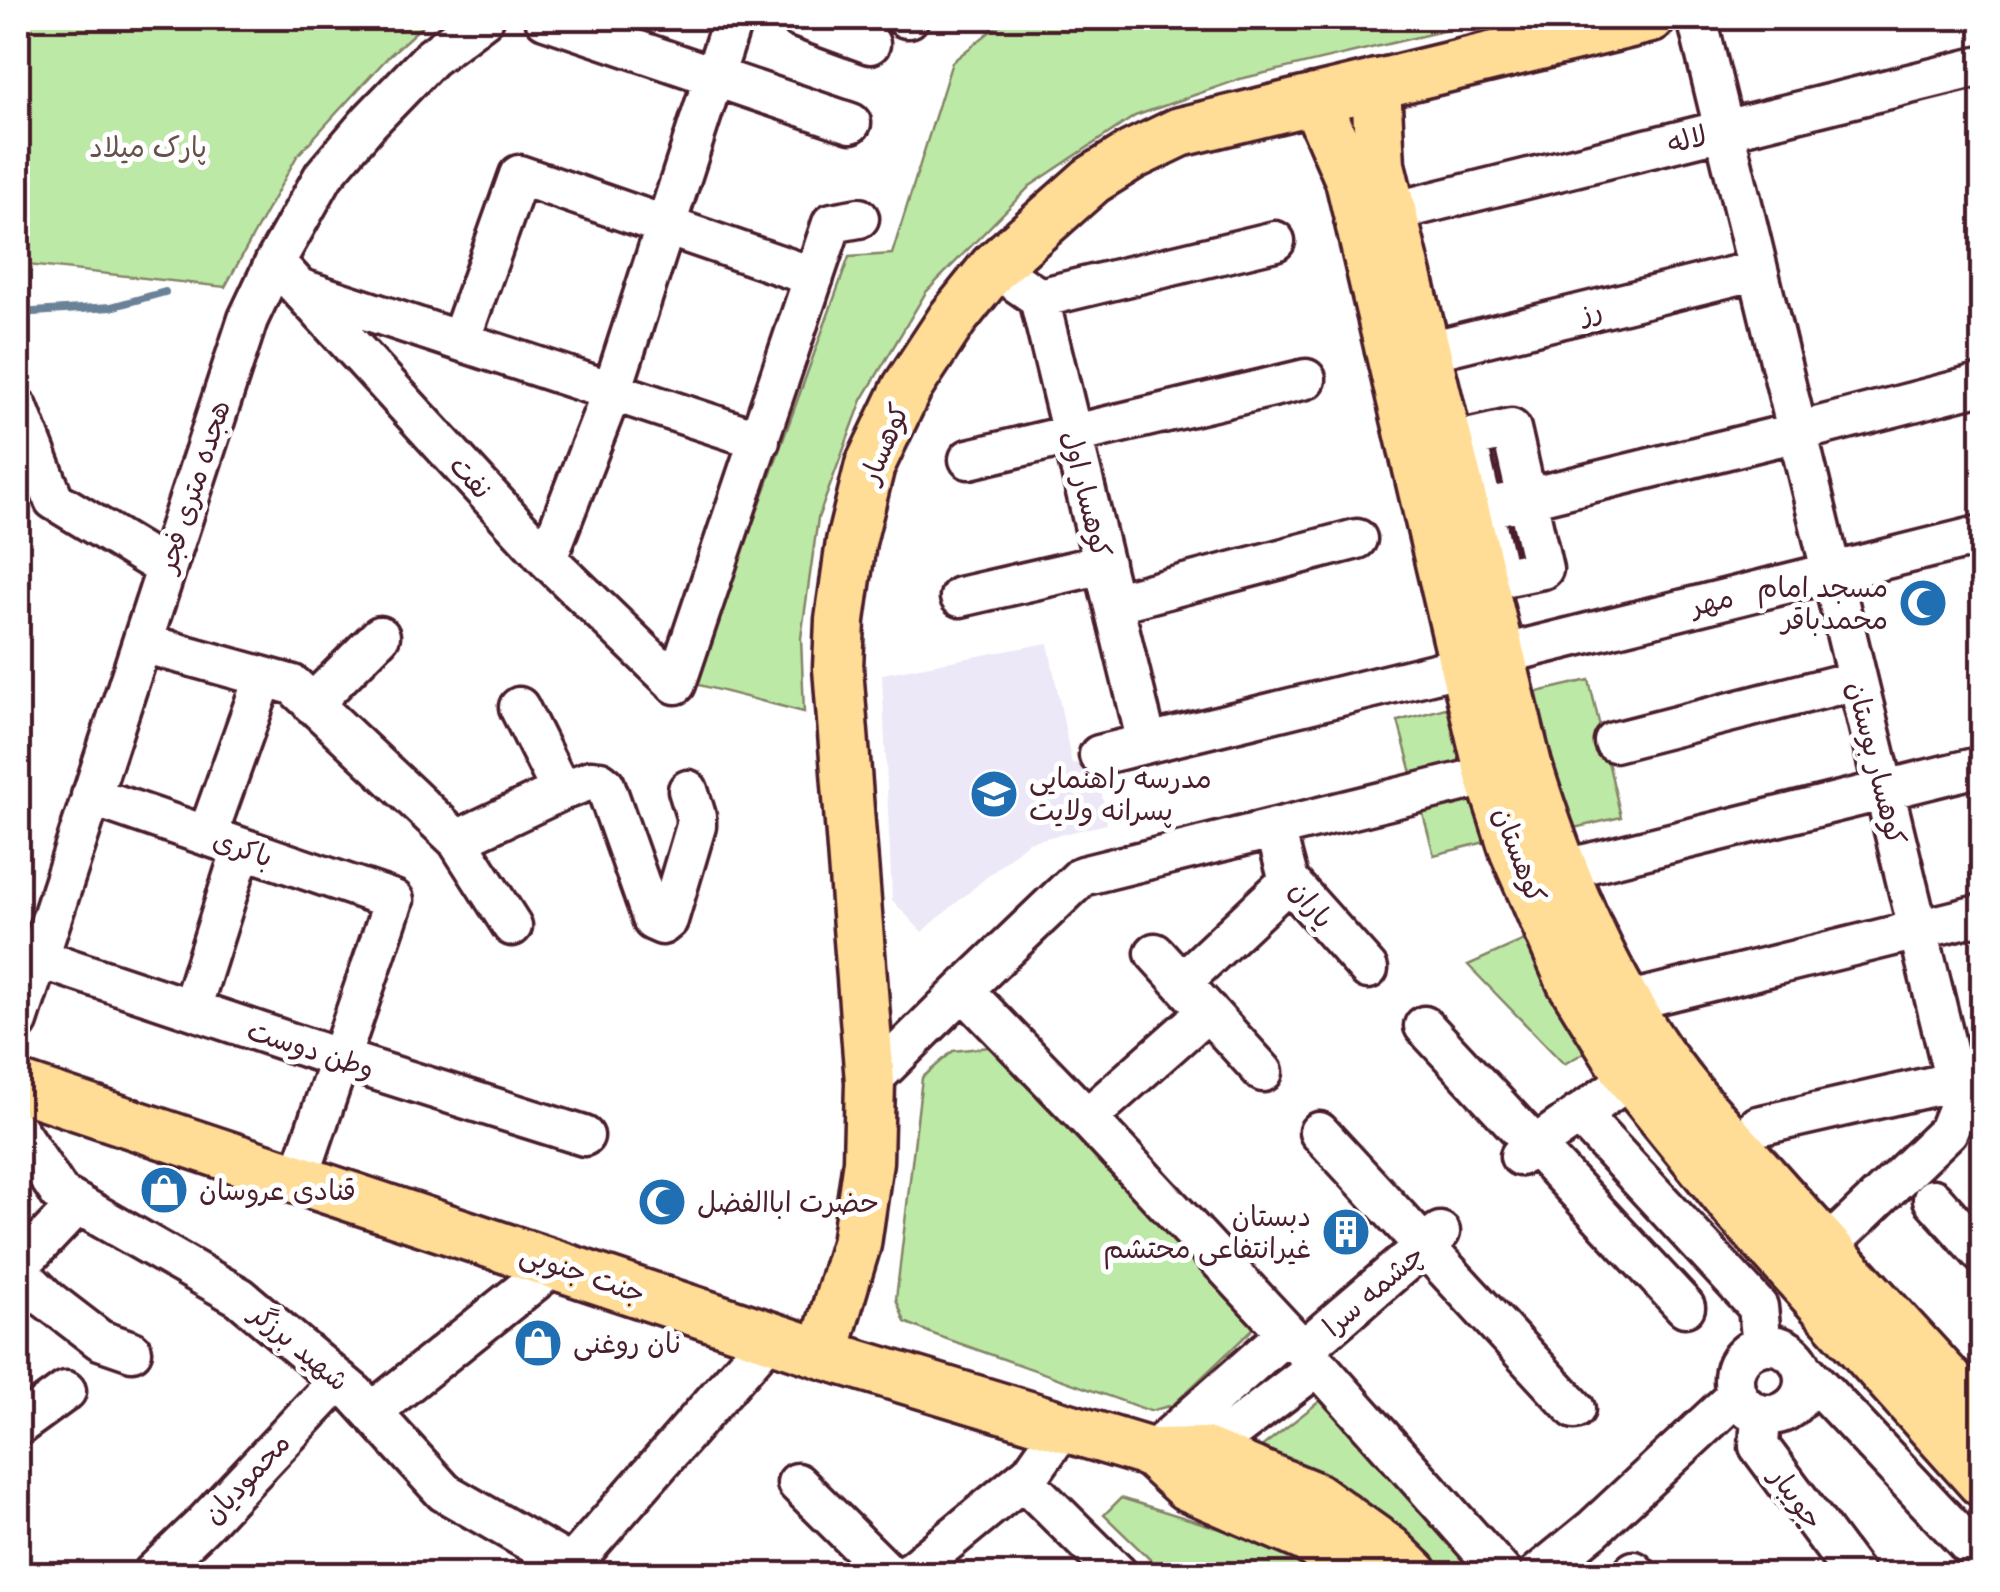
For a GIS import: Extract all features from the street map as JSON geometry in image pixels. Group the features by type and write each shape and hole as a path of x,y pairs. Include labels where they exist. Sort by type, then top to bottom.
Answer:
{"main road":[{"name":"کوهسار","path":"824,1354 856,1244 868,1161 870,1082 838,668 840,620 850,542 870,464 907,388 952,318 994,267 1092,180 1132,155 1180,132 1324,120 1651,18"},
{"name":"کوهستان","path":"1377,106 1380,166 1425,352 1474,512 1490,775 1515,852 1571,981 1655,1089 1737,1209 1812,1262 1982,1417"},
{"name":"کوهستان","path":"1324,120 1350,180 1481,660 1527,765 1548,835 1592,938 1658,1054 1655,1089"},
{"name":"جنت جنوبی","path":"18,1086 824,1354 1150,1454 1205,1452 1315,1498 1390,1550 1414,1574"},
{"name":"کوهستان","path":"1812,1262 1980,1473"},
{"name":"جنت جنوبی","path":"1150,1454 1188,1486 1308,1538 1354,1574"}],"street":[{"name":"هجده متری فجر","path":"18,1022 248,319 287,275 324,175 431,58 484,18"},
{"path":"546,559 612,392 733,18"},
{"path":"799,18 870,44"},
{"name":"کوهسار بوستان","path":"1697,18 1918,931 1968,1079 1948,1131 1812,1262"},
{"path":"545,19 851,123"},
{"name":"لاله","path":"1392,212 1982,66"},
{"path":"460,341 519,175 814,277"},
{"path":"287,275 460,341 760,440 832,224 860,218"},
{"path":"994,267 1039,298 1275,242"},
{"name":"رز","path":"1425,352 1758,270"},
{"name":"نفت","path":"287,275 546,559 676,684 760,440"},
{"name":"کوهسار اول","path":"1039,298 1147,743"},
{"path":"969,459 1306,379"},
{"path":"1474,512 1982,384"},
{"path":"18,408 54,500 166,568"},
{"path":"1511,429 1527,498 1543,569 1499,578 1474,512 1467,439 1511,429"},
{"name":"مهر","path":"1099,755 1982,534"},
{"path":"1113,603 1356,539"},
{"path":"960,597 1104,564"},
{"path":"312,704 380,636"},
{"path":"142,643 292,685 457,840 512,926"},
{"path":"191,1009 264,677"},
{"path":"1614,742 1857,680"},
{"path":"518,707 561,791"},
{"path":"1562,870 1982,766"},
{"path":"870,1082 1082,876 1490,775"},
{"path":"457,840 561,791 590,780 600,781 605,785 653,921 662,925 668,920 696,826 688,790"},
{"name":"باکری","path":"91,796 394,900 340,1059"},
{"name":"یاران","path":"1274,828 1290,880 1368,969"},
{"path":"1182,982 1290,880"},
{"path":"1626,1002 1982,914"},
{"path":"1155,954 1263,1072"},
{"name":"وطن دوست","path":"38,958 584,1136"},
{"path":"964,990 1303,1349 1502,1574"},
{"path":"1087,1118 1208,1011"},
{"path":"1424,1026 1527,1150 1685,1307"},
{"path":"299,1178 340,1059"},
{"path":"1758,1126 1968,1079"},
{"path":"1527,1150 1579,1114 1655,1089"},
{"path":"1579,1114 1758,1307 1762,1346"},
{"name":"شهید برزگر","path":"18,1131 60,1194 240,1297 372,1412 444,1492 573,1570"},
{"path":"1319,1132 1433,1238 1575,1410"},
{"path":"1933,1199 1982,1254"},
{"path":"78,1204 18,1269 48,1300 100,1340 132,1351"},
{"name":"چشمه‌ سرا","path":"1303,1349 1433,1238"},
{"path":"372,1412 556,1264"},
{"path":"573,1570 771,1336"},
{"path":"1802,1370 1804,1388 1795,1404 1780,1414 1749,1405 1734,1391 1734,1373 1742,1356 1758,1346 1776,1346 1792,1354 1802,1370 1982,1558"},
{"path":"1205,1452 1303,1349"},
{"path":"1150,1454 1303,1349"},
{"name":"محمودیان","path":"152,1574 338,1380"},
{"path":"18,1426 66,1391"},
{"path":"1538,1574 1749,1405"},
{"name":"جویبار","path":"1749,1405 1759,1446 1845,1571"},
{"path":"908,1574 1031,1474 1064,1426"},
{"path":"1023,1480 1118,1574"},
{"path":"797,1483 889,1574"}],"shaded area":[{"name":"مدرسه راهنمایی پسرانه ولایت","path":"1048,643 1072,764 1096,760 1107,824 1028,842 922,932 892,900 882,674"}],"green space":[{"name":"پارک میلاد","path":"18,18 431,18 390,55 297,156 225,287 18,264"},
{"path":"1019,18 1498,18 1240,79 1135,116 1030,186 926,292 862,400 818,518 801,638 804,712 695,684 849,257 892,254 952,62 997,26"},
{"path":"1589,680 1621,817 1561,831 1529,694"},
{"path":"1453,706 1489,841 1434,855 1398,721"},
{"path":"1524,940 1554,997 1589,1050 1564,1064 1468,965"},
{"path":"989,1047 1256,1326 1173,1405 1150,1411 905,1322 896,1299 922,1078 953,1051"},
{"path":"1320,1401 1483,1574 1439,1574 1369,1513 1246,1459"},
{"path":"1121,1498 1282,1548 1321,1574 1165,1574 1104,1515"}],"waterway":[{"path":"18,313 111,307 165,292"}],"place":[{"name":"مسجد امام محمدباقر","path":"1923,603"},
{"name":"مدرسه راهنمایی پسرانه ولایت","path":"994,794"},
{"name":"قنادی عروسان","path":"164,1190"},
{"name":"حضرت اباالفضل","path":"662,1202"},
{"name":"دبستان غیرانتفاعی محتشم","path":"1346,1232"},
{"name":"نان روغنی","path":"538,1343"}]}
